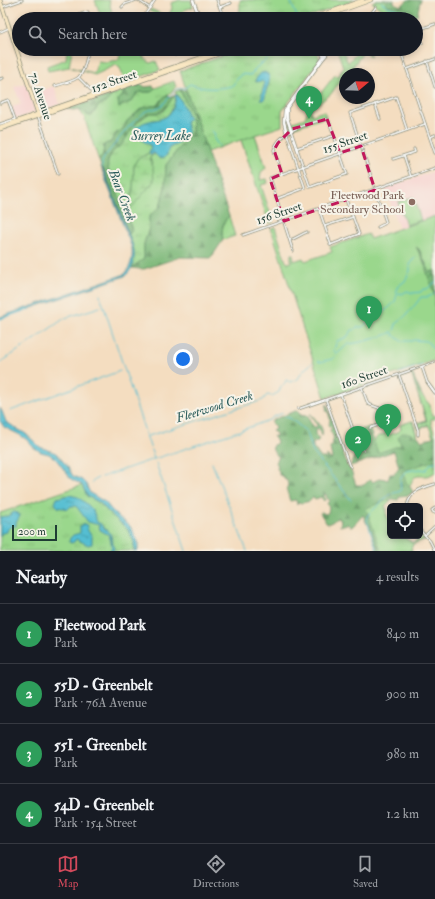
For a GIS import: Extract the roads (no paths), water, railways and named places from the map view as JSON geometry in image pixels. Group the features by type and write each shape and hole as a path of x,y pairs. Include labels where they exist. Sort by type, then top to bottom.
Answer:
{"main road":[{"name":"72 Avenue","path":"0,0 12,34"},
{"path":"330,12 363,0"},
{"path":"337,12 370,0"},
{"name":"72 Avenue","path":"21,56 38,115"},
{"name":"152 Street","path":"0,127 209,56"}],"street":[{"path":"2,7 22,0"},
{"path":"122,6 137,0 150,8"},
{"path":"147,12 155,0"},
{"path":"193,0 197,12"},
{"path":"217,0 222,12"},
{"path":"220,7 231,3"},
{"path":"372,12 376,7"},
{"path":"423,28 435,24"},
{"path":"0,32 9,28"},
{"path":"55,86 66,84 79,78 87,56"},
{"path":"293,251 276,199 305,188 283,119 287,106 323,56"},
{"path":"402,56 435,152"},
{"path":"407,69 435,59"},
{"path":"427,61 435,87"},
{"path":"79,78 91,90 106,86"},
{"path":"378,227 386,222 350,113 396,97 407,130"},
{"path":"0,103 8,100 15,119 0,127"},
{"path":"375,104 380,119"},
{"path":"282,174 274,149 278,143 291,130 326,119 328,120 347,174 310,187 291,130 287,118 287,106"},
{"name":"72 Avenue","path":"38,115 58,174"},
{"name":"155 Street","path":"276,199 270,178 425,124"},
{"path":"430,136 435,135"},
{"path":"297,148 334,136"},
{"path":"393,158 415,152 414,149"},
{"path":"404,156 411,177"},
{"name":"156 Street","path":"243,235 435,168"},
{"path":"319,209 330,245 358,235 353,216 346,200"},
{"path":"371,210 380,207"},
{"path":"325,226 353,216"},
{"path":"290,240 298,238 307,232"},
{"name":"160 Street","path":"298,409 435,362"},
{"path":"422,367 428,384 435,393"},
{"path":"398,375 418,430 418,435"},
{"path":"362,388 368,404 379,408 384,423"},
{"path":"341,395 356,438 364,451"},
{"path":"326,400 349,465 351,466"},
{"path":"370,428 387,422"},
{"path":"408,503 411,495 416,491 435,484"},
{"path":"435,508 432,510 435,513"},
{"path":"435,527 425,535 435,551"}],"water":[{"path":"265,72 269,75 269,81 265,98 260,100 262,97 264,83 262,81 256,82 255,80 261,73"},
{"name":"Surrey Lake","path":"176,94 182,102 189,118 186,123 188,131 177,144 169,148 165,157 160,159 154,153 151,155 149,153 151,146 142,140 137,128 147,121 159,119 169,114 173,107 176,97 174,96"},
{"path":"102,167 133,246 134,258 128,273 125,276 0,319 0,317 125,274 131,262 132,248"},
{"path":"0,408 6,422 26,434 40,447 56,453 68,467 73,476 82,480 86,484 90,493 105,502 116,515 130,526 138,542 138,551 134,551 134,542 128,529 109,513 100,503 87,496 82,485 71,479 56,459 49,454 41,452 20,435 4,427 0,421"},
{"path":"69,495 78,497 93,510 97,522 110,533 114,546 113,551 110,551 112,546 109,535 100,530 99,525 88,522 76,506 71,506 67,510 57,506 55,503 57,498"},
{"path":"14,512 18,513 20,516 16,526 11,526 7,532 2,533 0,536 0,517 8,516"},
{"path":"84,524 87,525 88,531 92,536 92,544 88,545 76,539 74,542 69,542 73,535 80,533 80,526"}],"waterway":[{"name":"Bear Creek","path":"290,0 295,12"},
{"path":"381,2 389,7 407,12"},
{"name":"Bear Creek","path":"102,167 102,162 105,156 130,125 146,111 161,107 176,89 185,88 190,84 211,88 232,86 241,74 251,75 269,56"},
{"name":"Bear Creek","path":"131,125 138,127"},
{"path":"211,130 215,134 214,139 219,146"},
{"path":"410,266 411,262 416,257"},
{"path":"397,294 397,287 405,281 410,268"},
{"name":"Fleetwood Creek","path":"376,316 382,314 393,304 400,293 402,294 407,291 413,293 421,292 423,289 427,289 435,282"},
{"path":"100,295 154,459 102,477"},
{"path":"394,331 396,324 421,297 428,297 432,295"},
{"path":"0,363 65,318 100,307"},
{"name":"Bear Creek","path":"0,319 30,309"},
{"name":"Fleetwood Creek","path":"318,361 320,362 333,359 336,355 334,350 337,341 347,337 352,330 357,327 363,327 374,317"},
{"path":"391,332 394,334 393,336"},
{"path":"337,354 348,344 371,340 392,332"},
{"path":"395,336 401,341 427,341 435,351"},
{"name":"Fleetwood Creek","path":"283,385 286,380 290,382 298,379 306,368 312,363"},
{"path":"399,373 423,365"},
{"path":"10,411 120,371"},
{"name":"Fleetwood Creek","path":"148,436 263,400 267,395 272,396 279,392 281,386"},
{"path":"154,459 242,430 283,413"},
{"path":"285,417 290,418 307,432 313,452 351,500"},
{"path":"377,551 367,521 367,516 390,494 401,491 400,480 404,473 407,471 420,469 426,470 431,463 435,462"},
{"path":"156,463 186,551"},
{"path":"212,463 247,551"},
{"path":"92,483 98,478"}],"place":[{"name":"54D - Greenbelt","path":"309,119"},
{"name":"Fleetwood Park Secondary School","path":"412,202"},
{"name":"Fleetwood Park","path":"369,329"},
{"name":"55I - Greenbelt","path":"388,437"},
{"name":"55D - Greenbelt","path":"358,459"}]}
